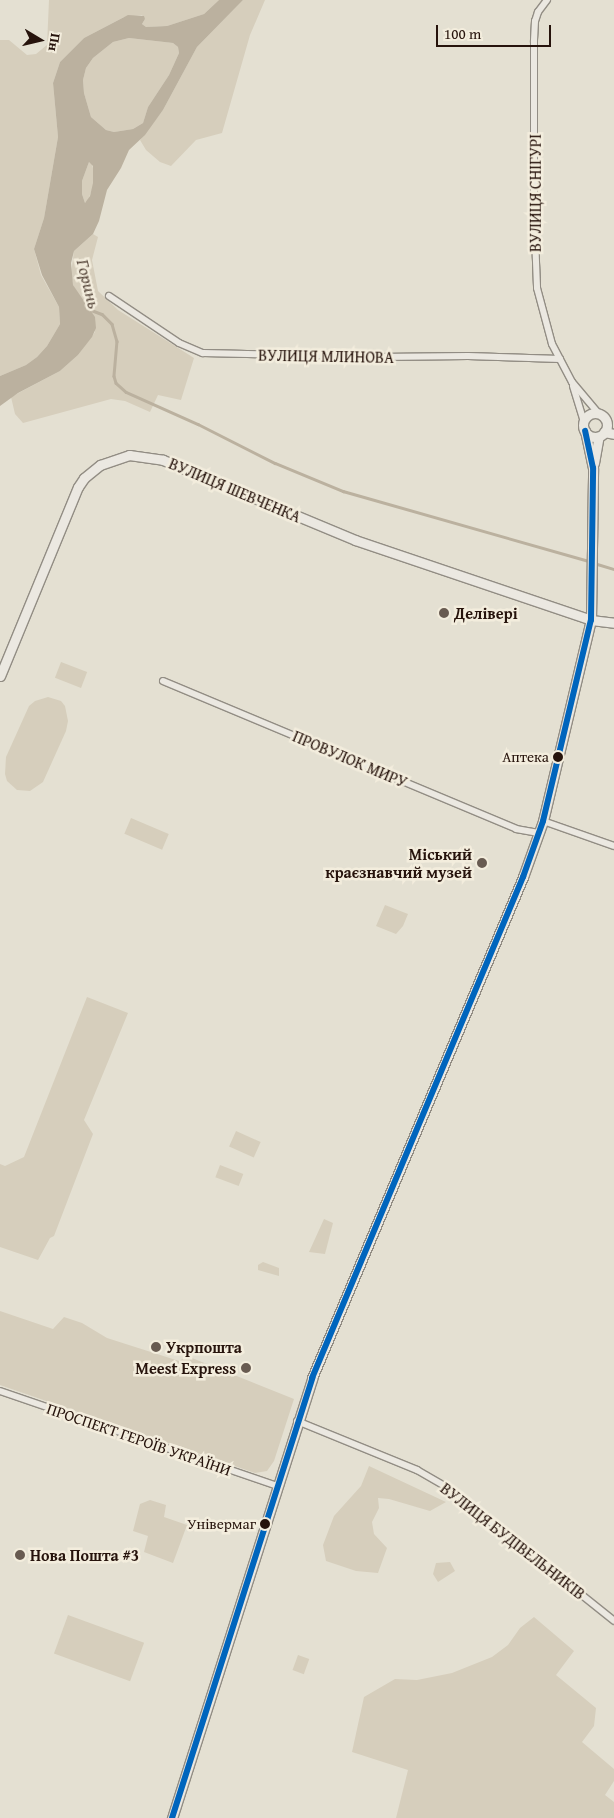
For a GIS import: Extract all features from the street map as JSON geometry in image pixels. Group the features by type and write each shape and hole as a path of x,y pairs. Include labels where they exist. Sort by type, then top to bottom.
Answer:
{"main road":[{"path":"172,1818 312,1378 520,886 539,834 591,620 594,529 593,468 584,422 592,414 601,415 614,426"},
{"path":"593,468 602,434 607,426 601,415"},
{"path":"585,431 592,436 614,434"},
{"name":"ВУЛИЦЯ ШЕВЧЕНКА","path":"0,676 78,487 84,478 100,465 129,455 163,460 347,537 591,620 614,623"}],"street":[{"name":"ВУЛИЦЯ СНІГУРІ","path":"547,0 538,12 535,30 535,269 537,288 546,327 572,382 584,422"},
{"name":"ВУЛИЦЯ МЛИНОВА","path":"108,296 179,343 203,353 560,359"},
{"name":"ВУЛИЦЯ СНІГУРІ","path":"572,382 601,415"},
{"name":"ПРОВУЛОК МИРУ","path":"162,681 516,829 539,834"},
{"path":"543,820 614,846"},
{"name":"ПРОСПЕКТ ГЕРОЇВ УКРАЇНИ","path":"0,1391 278,1486"},
{"name":"ВУЛИЦЯ БУДІВЕЛЬНИКІВ","path":"297,1421 417,1470 447,1487 614,1621"}],"shaded area":[{"path":"49,0 219,0 204,14 167,26 146,27 142,24 145,19 142,15 124,17 84,38 60,62 53,83 58,137 44,218 34,249 41,275 59,307 60,324 47,346 37,357 26,365 0,376 0,40 9,40 27,55 36,54 47,45"},
{"path":"219,0 243,0 197,47 163,110 145,135 129,150 121,168 107,190 99,221 93,234 74,251 71,263 73,285 95,317 96,328 92,337 78,355 60,371 18,393 0,406 0,376 26,365 37,357 47,346 60,324 59,307 42,275 34,249 44,218 58,137 53,83 60,62 84,38 128,15 144,16 145,19 142,24 146,27 167,26 204,14","holes":["129,38 173,43 178,47 179,53 169,75 148,107 143,123 133,129 114,132 106,130 91,117 84,93 83,80 86,68 93,58 113,42","89,162 93,166 93,183 90,196 85,203 82,194 82,181"]},
{"path":"243,0 265,0 250,35 222,133 196,140 171,166 160,162 146,150 140,140 163,110 197,47"},
{"path":"129,38 173,43 178,47 179,53 169,75 148,107 143,123 133,129 114,132 106,130 91,117 84,93 83,80 86,68 93,58 113,42"},
{"path":"89,162 93,168 93,187 85,203 82,194 82,181"},
{"path":"93,234 98,237 92,260 98,291 118,310 194,358 181,400 158,395 150,412 125,401 111,399 23,423 15,414 11,397 60,371 78,355 95,332 73,285 71,274 74,251"},
{"path":"61,662 87,672 81,688 55,678"},
{"path":"48,697 61,701 65,706 68,721 66,731 43,782 30,791 17,790 7,781 5,774 6,757 29,706 35,701"},
{"path":"131,818 169,834 162,850 124,834"},
{"path":"385,905 408,914 403,926 396,934 376,926"},
{"path":"87,997 128,1013 84,1120 93,1134 54,1236 50,1238 38,1260 0,1247 0,1164 5,1166 24,1157"},
{"path":"236,1131 261,1142 254,1158 229,1147"},
{"path":"220,1165 243,1174 239,1186 215,1177"},
{"path":"324,1219 333,1223 325,1254 309,1252"},
{"path":"263,1262 279,1268 279,1276 258,1270 258,1265"},
{"path":"0,1311 53,1329 64,1317 82,1323 107,1338 179,1361 187,1356 294,1399 274,1461 267,1471 255,1473 0,1385"},
{"path":"369,1466 446,1502 430,1511 389,1499 378,1498 379,1508 372,1522 374,1534 387,1548 378,1573 356,1571 326,1561 323,1545 334,1516 361,1486"},
{"path":"150,1500 166,1505 164,1517 187,1525 173,1563 144,1552 148,1536 133,1531 140,1504"},
{"path":"450,1562 455,1571 438,1582 433,1574 436,1563"},
{"path":"68,1615 144,1643 130,1681 54,1654"},
{"path":"534,1617 574,1651 556,1675 596,1708 594,1726 582,1742 614,1769 614,1781 605,1795 614,1802 614,1818 396,1818 408,1770 352,1752 364,1697 395,1679 417,1680 452,1673 492,1657 508,1645 520,1628"},
{"path":"298,1655 309,1659 304,1674 293,1670"}],"waterway":[{"name":"Горинь","path":"86,308 102,314 112,324 117,341 114,376 116,383 126,392 198,424 275,463 343,491 589,561"},
{"path":"594,563 614,569"}],"transit line":[{"path":"172,1818 312,1378 523,877 543,821 591,620 593,468 585,431"}],"place":[{"name":"Делівері","path":"444,613"},
{"name":"Аптека","path":"558,757"},
{"name":"Міський краєзнавчий музей","path":"482,863"},
{"name":"Укрпошта","path":"156,1347"},
{"name":"Meest Express","path":"246,1368"},
{"name":"Універмаг","path":"265,1524"},
{"name":"Нова Пошта #3","path":"20,1555"}]}
